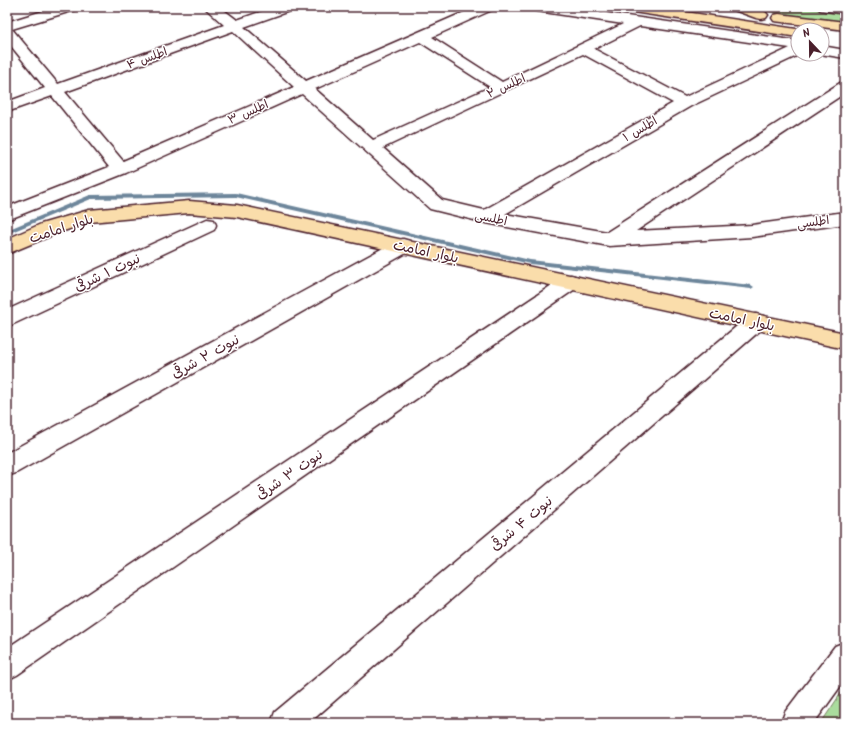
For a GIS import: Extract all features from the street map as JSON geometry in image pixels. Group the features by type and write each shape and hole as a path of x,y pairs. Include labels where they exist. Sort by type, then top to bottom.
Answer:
{"main road":[{"path":"626,7 790,32"},
{"path":"707,7 845,26"},
{"path":"739,7 762,15"},
{"name":"بلوار امامت","path":"7,247 48,229 89,216 136,210 189,207 237,211 845,341"}],"street":[{"path":"7,26 70,7"},
{"name":"اطلسی","path":"211,7 235,26 436,205 486,217 609,239 752,231 845,218"},
{"name":"اطلس ۴","path":"7,108 287,7"},
{"name":"اطلس ۳","path":"7,214 120,169 487,7"},
{"path":"537,7 790,44"},
{"path":"825,7 845,10"},
{"name":"اطلس ۲","path":"372,147 584,49 638,22"},
{"path":"7,32 120,169"},
{"path":"421,36 501,88"},
{"path":"584,49 685,103"},
{"path":"830,51 845,54"},
{"name":"اطلس ۱","path":"486,217 685,103 790,54"},
{"path":"609,239 845,86"},
{"name":"نبوت ۱ شرقی","path":"7,319 207,225"},
{"name":"نبوت ۲ شرقی","path":"7,465 403,246"},
{"name":"نبوت ۳ شرقی","path":"7,665 571,282"},
{"name":"نبوت ۴ شرقی","path":"286,723 756,322"},
{"path":"796,723 845,656"}],"green space":[{"path":"752,7 799,7 845,14 845,23 760,10"},
{"path":"845,687 845,723 821,723"}],"waterway":[{"path":"7,232 90,197 236,195 530,262 751,287"}]}
